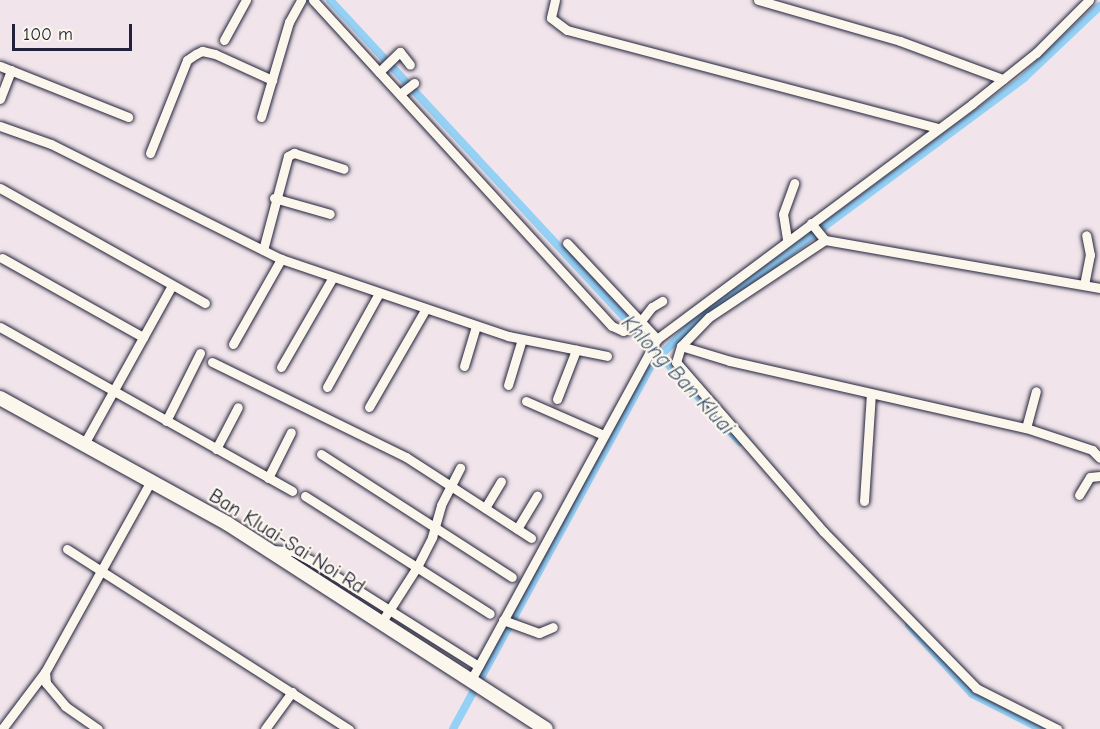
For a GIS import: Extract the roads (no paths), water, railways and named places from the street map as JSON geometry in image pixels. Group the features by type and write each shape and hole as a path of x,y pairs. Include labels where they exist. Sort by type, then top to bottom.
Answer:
{"street":[{"path":"224,40 246,0"},
{"path":"261,117 288,22 301,0"},
{"path":"313,0 380,70 612,326 623,331 639,324 652,306 662,301"},
{"path":"555,0 551,18 567,30 938,129"},
{"path":"758,0 900,41 1003,79"},
{"path":"475,683 478,666 505,621 656,341 787,239 813,224 1003,79 1068,24 1089,0"},
{"path":"150,153 187,60 196,54 202,51 215,54 272,80"},
{"path":"380,70 392,57 402,53 411,65"},
{"path":"0,66 128,117"},
{"path":"0,99 11,70"},
{"path":"401,93 413,84"},
{"path":"0,126 51,144 281,259 476,326 522,339 607,356"},
{"path":"263,250 274,198 290,154 344,169"},
{"path":"787,239 783,214 794,183"},
{"path":"0,188 205,303"},
{"path":"274,198 330,214"},
{"path":"813,224 823,237 1100,288"},
{"path":"1084,285 1090,255 1086,235"},
{"path":"823,237 709,317 681,346 676,362 824,532 976,688 1057,729"},
{"path":"567,243 656,341"},
{"path":"2,258 143,337"},
{"path":"233,344 281,259"},
{"path":"281,368 333,277"},
{"path":"84,444 172,285"},
{"path":"327,387 379,293"},
{"path":"369,407 425,310"},
{"path":"464,366 476,326"},
{"path":"0,327 292,491"},
{"path":"508,384 522,339"},
{"path":"681,346 871,394 1026,429 1092,450 1100,458"},
{"path":"556,399 576,350"},
{"path":"166,420 200,353"},
{"path":"212,362 406,457 531,538"},
{"path":"1026,429 1036,391"},
{"path":"864,501 871,394"},
{"name":"Ban Kluai-Sai Noi Rd","path":"0,398 269,549 546,729"},
{"path":"526,401 604,435"},
{"path":"216,449 238,407"},
{"path":"268,478 291,432"},
{"path":"321,454 512,577"},
{"path":"381,623 417,567 460,468"},
{"path":"1079,495 1090,477 1100,476"},
{"path":"3,729 45,672 151,481"},
{"path":"485,508 501,481"},
{"path":"305,496 490,614"},
{"path":"517,529 537,496"},
{"path":"68,549 104,569 350,729"},
{"path":"269,549 293,551 390,609 478,666"},
{"path":"505,621 518,629 539,633 553,627"},
{"path":"45,672 52,692 92,727"},
{"path":"265,729 292,692"}],"waterway":[{"name":"Khlong Ban Kluai","path":"330,0 740,442"},
{"path":"453,729 652,364 689,327 1024,78 1100,6"},
{"name":"Khlong Ban Kluai","path":"909,625 972,694 1041,729"}]}
